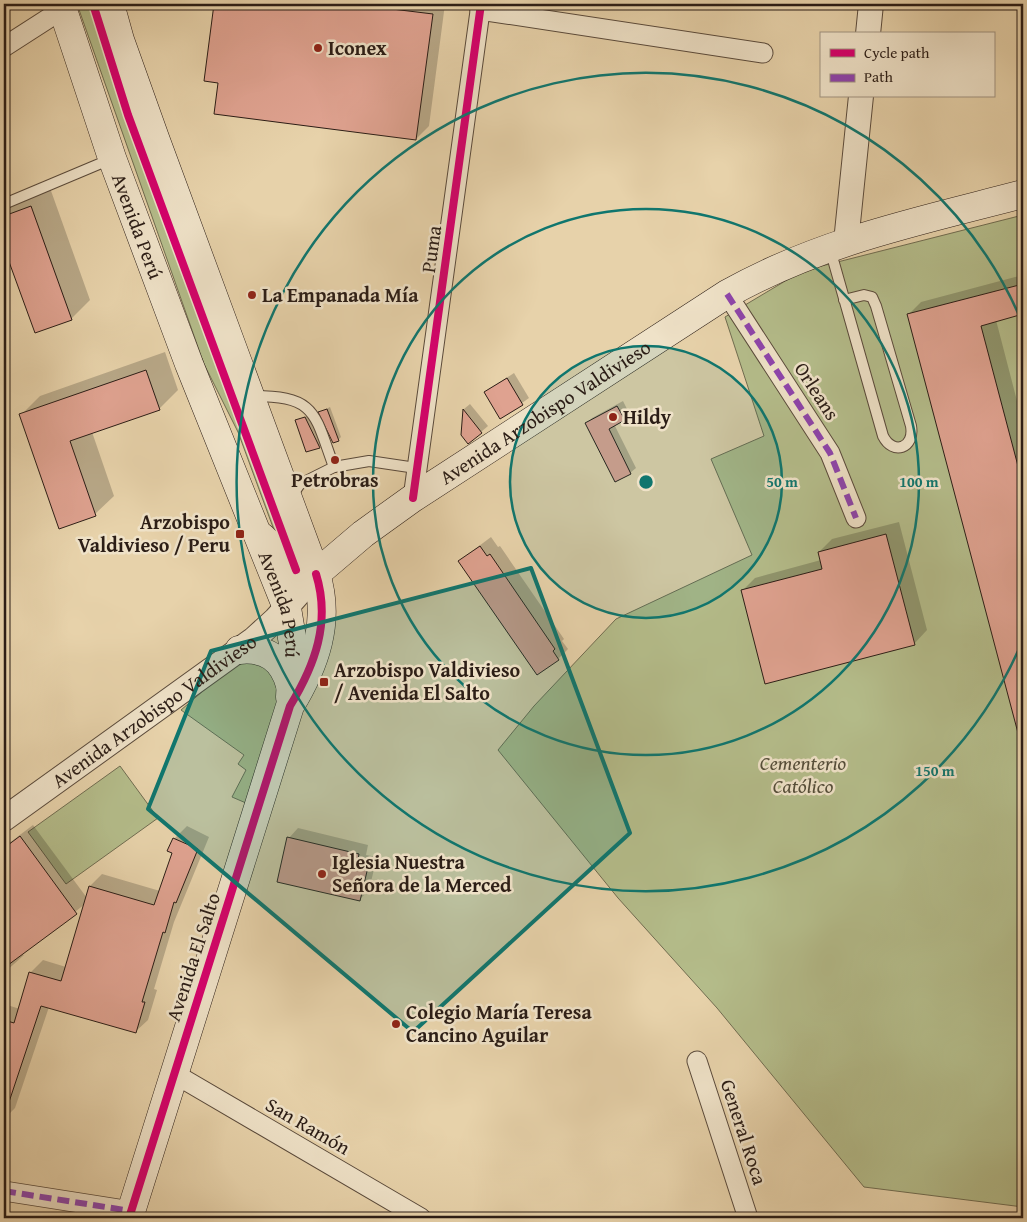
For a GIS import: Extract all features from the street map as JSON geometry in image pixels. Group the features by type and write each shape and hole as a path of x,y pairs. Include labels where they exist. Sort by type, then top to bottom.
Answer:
{"main road":[{"name":"Avenida Perú","path":"110,4 120,40 154,138 316,574 323,606 319,644 305,682 290,696"},
{"name":"Avenida Perú","path":"62,6 112,158 253,528 286,608 293,644 290,696"},
{"name":"Avenida Arzobispo Valdivieso","path":"316,574 363,534 412,498 727,294 776,268 838,244 1023,194"},
{"path":"253,528 290,565 300,572 316,574"},
{"path":"239,650 262,651 273,656 281,664 290,696"},
{"name":"Avenida El Salto","path":"130,1214 290,696"}],"street":[{"path":"868,32 871,4"},
{"path":"4,47 62,6"},
{"path":"480,7 763,53"},
{"name":"Puma","path":"412,498 480,7"},
{"path":"838,244 861,98"},
{"name":"Orleans","path":"727,294 830,453 856,518"},
{"name":"Avenida Arzobispo Valdivieso","path":"4,819 266,629 316,574"},
{"name":"General Roca","path":"697,1060 748,1218"},
{"name":"San Ramón","path":"174,1073 421,1218"},
{"path":"4,1191 130,1214"}],"lane":[{"path":"4,204 112,158"},
{"path":"838,244 844,300 883,436 887,443 894,447 902,447 910,442 913,434 876,306 872,297 864,295 844,300"},
{"path":"250,396 277,397 307,407 315,416 334,467"},
{"path":"289,500 300,484 334,467 369,461 416,468"}],"highlighted area":[{"path":"531,568 630,833 413,1032 148,809 211,651"}],"green space":[{"path":"77,4 108,4 295,554 274,530 238,432 204,364"},
{"name":"Cementerio Católico","path":"1023,215 1023,1207 864,1187 717,1008 618,898 498,750 534,706 616,619 752,555 711,459 764,436 725,317 802,271"},
{"path":"240,659 264,662 285,681 253,806 232,797 246,770 238,764 244,755 181,710"},
{"path":"120,766 158,818 66,884 28,832"}],"building":[{"name":"Iconex","path":"214,4 351,4 433,14 416,140 214,114 218,83 204,81"},
{"path":"31,206 72,320 35,333 8,259 4,261 4,216"},
{"path":"1023,284 1023,314 981,326 1023,485 1023,732 1018,733 907,314"},
{"path":"146,370 160,410 70,441 96,516 59,529 19,414"},
{"path":"507,378 523,405 500,419 484,392"},
{"path":"617,406 625,420 609,429 631,474 615,482 585,423"},
{"path":"327,409 339,441 333,443 318,412"},
{"path":"463,409 482,433 468,444 461,435"},
{"path":"305,417 320,448 306,452 295,420"},
{"path":"886,534 915,645 765,684 741,590 822,569 818,552"},
{"path":"480,546 487,556 490,554 555,649 553,651 559,660 537,675 458,561"},
{"path":"20,836 77,914 4,968 4,848"},
{"name":"Iglesia Nuestra Señora de la Merced","path":"287,837 359,854 357,864 368,867 360,901 277,882"},
{"path":"173,838 198,849 176,903 174,902 165,933 163,932 142,1002 145,1002 136,1033 41,1006 6,1111 4,1111 4,1020 14,1023 29,972 61,981 89,886 154,905 172,853 167,851"}],"marked path":[{"path":"727,294 830,453 856,518"},
{"path":"4,1191 131,1211"}],"cycle path":[{"path":"93,4 128,115 296,570"},
{"path":"413,498 481,4"},
{"path":"129,1218 290,706 307,675 318,643 322,609 316,574"}],"place":[{"name":"Iconex","path":"318,48"},
{"name":"La Empanada Mía","path":"252,295"},
{"name":"Hildy","path":"613,417"},
{"name":"Petrobras","path":"335,460"},
{"name":"Arzobispo Valdivieso / Peru","path":"240,534"},
{"name":"Arzobispo Valdivieso / Avenida El Salto","path":"324,682"},
{"name":"Iglesia Nuestra Señora de la Merced","path":"322,874"},
{"name":"Colegio María Teresa Cancino Aguilar","path":"396,1024"}]}
